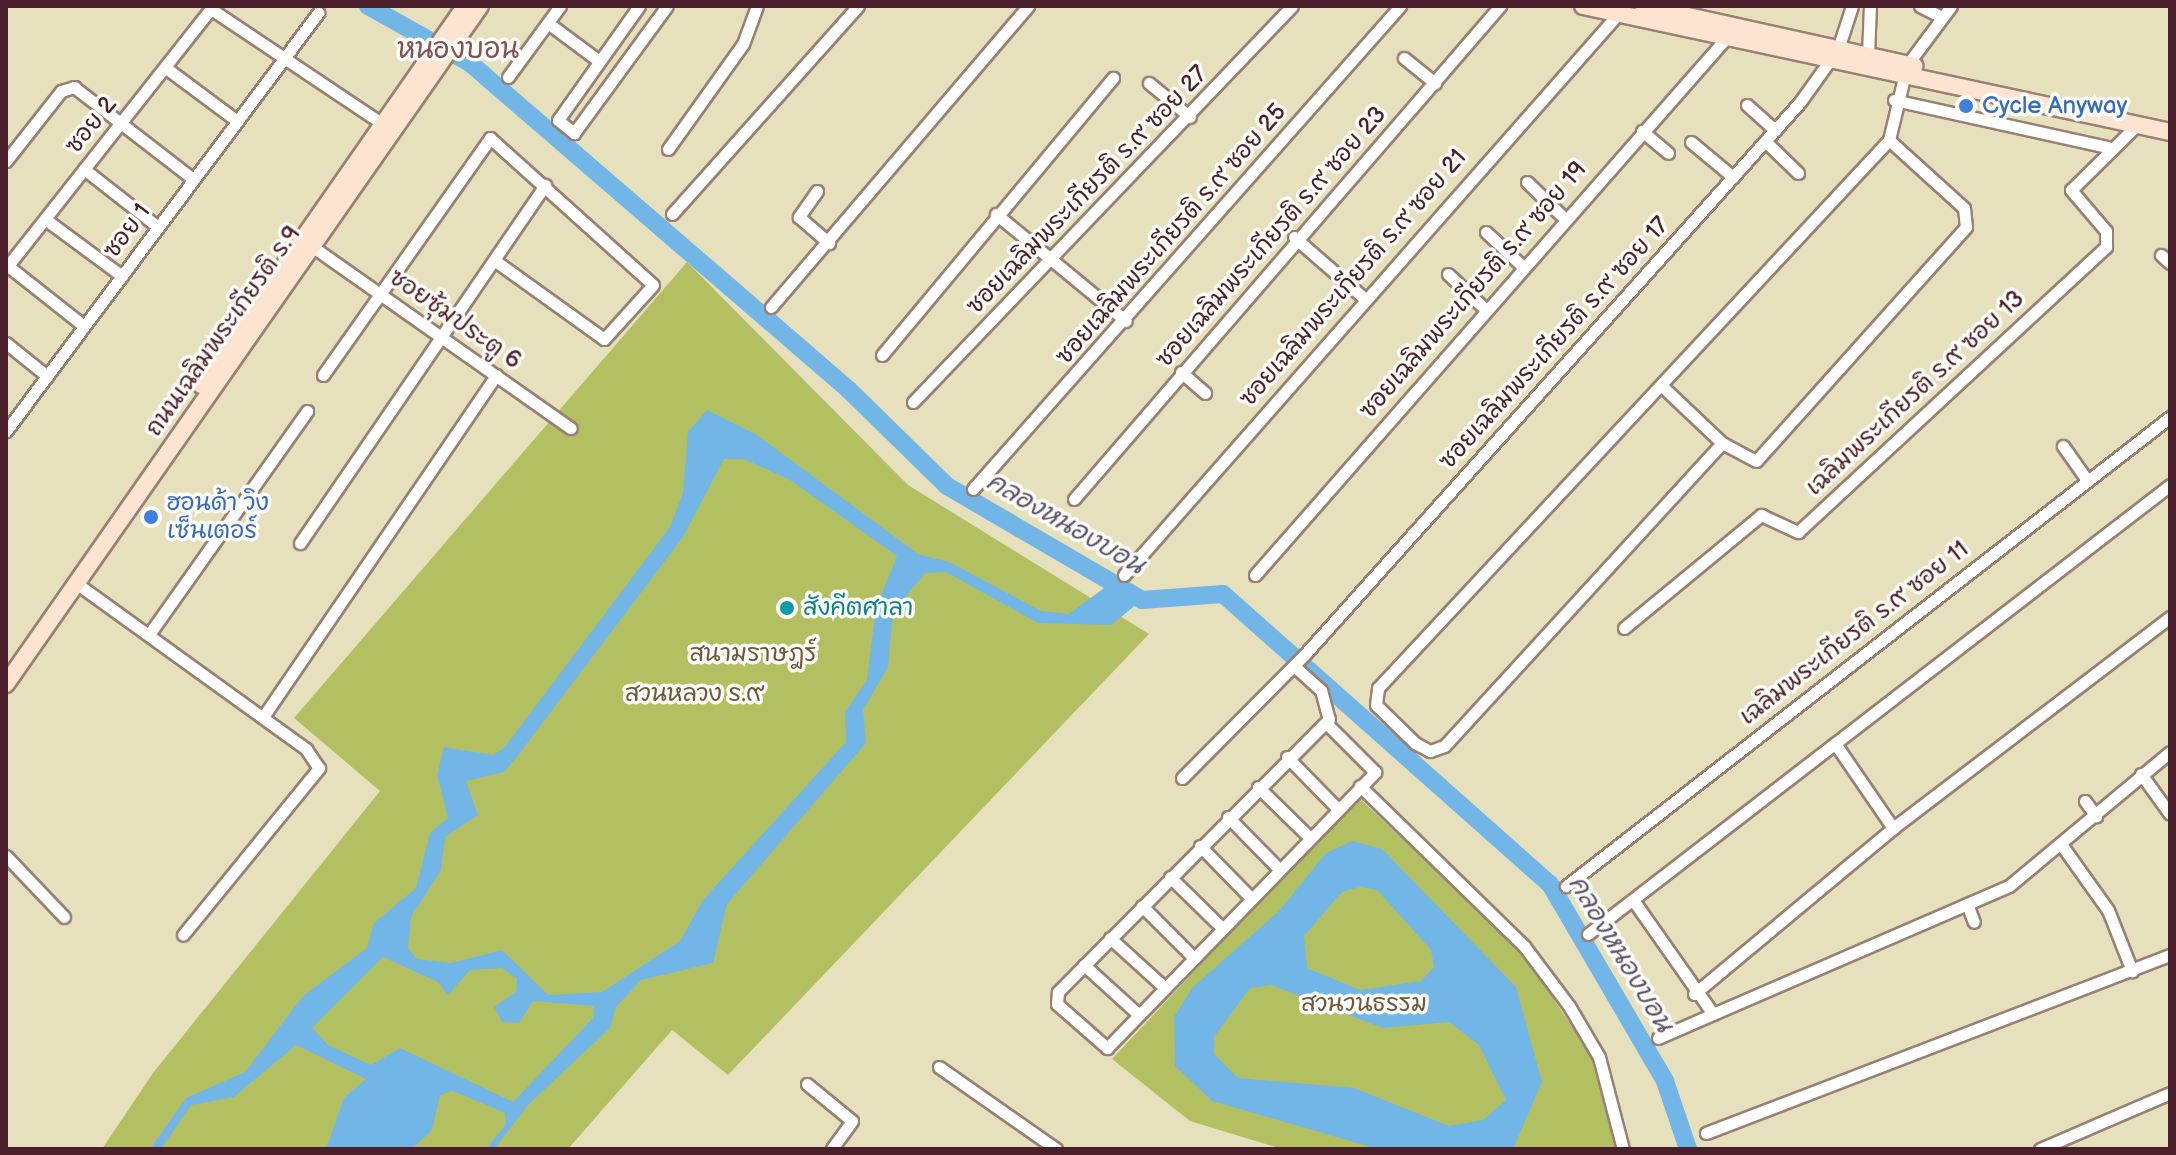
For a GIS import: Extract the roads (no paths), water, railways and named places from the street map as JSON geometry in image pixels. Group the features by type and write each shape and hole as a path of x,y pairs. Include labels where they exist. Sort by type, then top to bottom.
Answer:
{"main road":[{"name":"ถนนเฉลิมพระเกียรติ ร.9","path":"449,41 465,6"},
{"name":"ถนนเฉลิมพระเกียรติ ร.9","path":"6,684 313,247 449,41 480,6"},
{"path":"1583,6 1727,37 1834,54 2170,132"},
{"path":"1643,6 1683,10 1834,54 1868,55 1906,70 2170,123"},
{"name":"ถนนเฉลิมพระเกียรติ ร.9","path":"6,666 384,125 434,64"}],"street":[{"path":"508,77 560,6"},
{"path":"639,6 558,120 574,133 662,18 667,6"},
{"path":"668,149 743,44 757,6"},
{"path":"672,214 858,6"},
{"path":"771,307 829,243 1028,6"},
{"name":"ซอยเฉลิมพระเกียรติ ร.๙ ซอย 27","path":"913,402 1190,117 1292,6"},
{"name":"ซอยเฉลิมพระเกียรติ ร.๙ ซอย 25","path":"973,489 1126,321 1400,6"},
{"name":"ซอยเฉลิมพระเกียรติ ร.๙ ซอย 23","path":"1074,499 1294,237 1435,83 1500,6"},
{"path":"1834,54 1852,6"},
{"path":"1868,55 1870,6"},
{"path":"1920,6 1942,17"},
{"path":"1722,443 1444,746 1430,751 1415,743 1376,705 1378,688 1664,388 1889,140 1894,100 1906,70 1951,6"},
{"path":"212,8 384,125"},
{"name":"ซอย 2","path":"7,267 212,8"},
{"name":"ซอย 1","path":"8,423 47,376 318,13"},
{"name":"ซอยเฉลิมพระเกียรติ ร.๙ ซอย 21","path":"1124,575 1364,298 1618,14"},
{"path":"548,23 599,61"},
{"name":"ซอยเฉลิมพระเกียรติ ร.๙ ซอย 19","path":"1255,575 1564,218 1727,37"},
{"name":"ซอยเฉลิมพระเกียรติ ร.๙ ซอย 17","path":"1182,778 1306,653 1775,130 1834,54"},
{"path":"1404,58 1435,83"},
{"path":"166,68 237,121"},
{"path":"882,355 996,214 1113,78"},
{"path":"1149,83 1190,117"},
{"path":"6,161 61,91 74,87 193,179"},
{"path":"1894,100 2108,147"},
{"path":"1747,105 1775,130"},
{"name":"เฉลิมพระเกียรติ ร.๙ ซอย 13","path":"1624,628 1761,515 1798,532 2106,247 2106,231 2071,190 2108,147 2137,125"},
{"path":"1642,131 1668,153"},
{"path":"323,375 486,140 545,185 650,279 651,289 604,339 494,260"},
{"path":"1664,388 1722,443 1756,461 1966,227 1964,208 1889,140"},
{"path":"1765,141 1798,173"},
{"path":"1691,142 1733,177"},
{"path":"84,169 158,227"},
{"path":"1527,182 1564,218"},
{"path":"300,543 545,185"},
{"path":"817,191 799,217 829,243"},
{"path":"996,214 1126,321"},
{"path":"45,219 122,276"},
{"path":"1486,232 1522,266"},
{"path":"1294,237 1364,298"},
{"name":"ซอยซุ้มประตู 6","path":"313,247 571,428"},
{"path":"7,267 84,326"},
{"path":"1448,274 1485,309"},
{"path":"6,343 47,376"},
{"path":"1181,372 1205,393"},
{"path":"263,717 496,375"},
{"path":"150,633 307,411"},
{"name":"เฉลิมพระเกียรติ ร.๙ ซอย 11","path":"1566,886 2170,417"},
{"path":"2063,446 2087,480"},
{"path":"1588,934 2170,485"},
{"path":"76,583 150,633 317,759 316,778 183,935"},
{"path":"1694,994 1893,828 2170,617"},
{"path":"1295,665 1321,690 1326,723 1375,772 1107,1048 1057,1004 1058,992 1287,757 1326,723"},
{"path":"1836,745 1893,828"},
{"path":"1658,1038 2009,886 2063,847 2141,774 2170,752"},
{"path":"1287,757 1337,808"},
{"path":"2141,774 2170,814"},
{"path":"1360,786 1524,946 1569,1006 1599,1057 1623,1149"},
{"path":"1258,787 1309,837"},
{"path":"2085,801 2096,816"},
{"path":"1228,817 1279,869"},
{"path":"1200,846 1251,898"},
{"path":"2063,847 2108,910 2132,971"},
{"path":"6,856 64,917"},
{"path":"1170,877 1222,928"},
{"path":"1633,900 1694,994 1713,1014"},
{"path":"1967,904 1974,922"},
{"path":"1142,906 1194,958"},
{"path":"1110,938 1165,988"},
{"path":"1706,1133 2170,955"},
{"path":"1084,965 1139,1015"},
{"path":"939,1067 1042,1147 1056,1149"},
{"path":"807,1084 852,1121 832,1149"},
{"path":"2040,1149 2170,1093"}],"water":[{"path":"707,410 757,435 918,554 949,562 1041,611 1069,614 1115,580 1142,600 1111,625 1038,623 946,572 925,573 893,612 888,667 863,710 866,743 727,904 713,963 641,980 616,1007 610,1028 529,1104 494,1149 486,1149 506,1124 505,1113 453,1091 440,1095 432,1130 412,1149 326,1149 344,1098 366,1079 296,1045 234,1097 191,1105 161,1149 150,1149 186,1098 245,1072 303,996 367,948 374,923 416,888 430,833 448,818 437,775 444,747 493,755 504,748 670,527 683,493 688,432","holes":["724,459 744,459 790,480 897,556 876,608 867,680 845,712 846,742 703,900 680,941 602,992 548,995 502,950 451,963 417,959 408,948 411,917 441,870 445,837 478,815 466,781 504,772 516,758 683,537","383,957 438,982 448,995 470,970 502,968 517,979 516,992 494,1007 502,1022 519,1023 533,1001 594,1006 593,1018 513,1102 400,1048 371,1065 328,1045 312,1028"]},
{"path":"1352,841 1382,849 1516,987 1542,1082 1513,1149 1378,1149 1212,1101 1175,1066 1174,1017 1193,987 1278,912 1326,853","holes":["1360,887 1377,890 1431,950 1434,967 1421,981 1360,990 1307,968 1304,936 1342,892","1271,985 1383,1028 1449,1022 1479,1045 1506,1100 1483,1120 1449,1126 1354,1088 1238,1078 1214,1054 1214,1037 1250,988"]}],"waterway":[{"name":"คลองหนองบอน","path":"368,6 470,63 849,390 947,486 1142,600 1223,594 1550,884 1665,1081 1688,1149"}],"place":[{"name":"Cycle Anyway","path":"1966,106"},
{"name":"ฮอนด้า วิง เซ็นเตอร์","path":"151,517"},
{"name":"สังคีตศาลา","path":"787,608"}],"district":[{"name":"หนองบอน","path":"458,50"}],"park label":[{"name":"สนามราษฎร์","path":"753,654"},
{"name":"สวนหลวง ร.๙","path":"694,694"},
{"name":"สวนวนธรรม","path":"1364,1004"}]}
